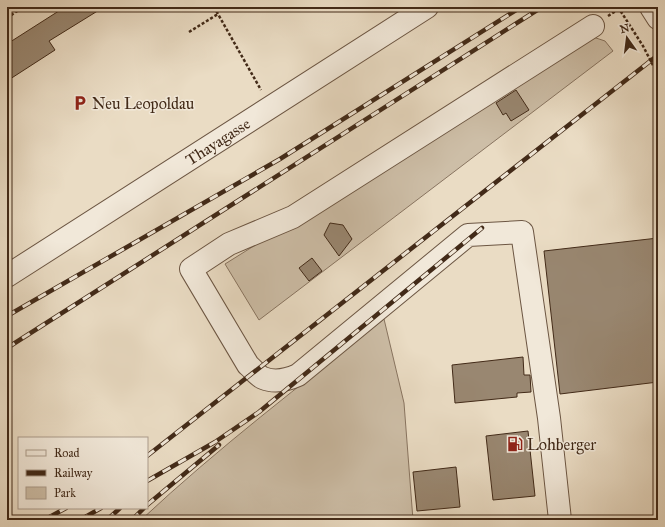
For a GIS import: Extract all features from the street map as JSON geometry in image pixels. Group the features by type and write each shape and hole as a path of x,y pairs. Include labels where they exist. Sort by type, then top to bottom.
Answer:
{"street":[{"name":"Thayagasse","path":"7,276 427,7"},
{"path":"651,7 658,18"},
{"path":"560,520 549,418 522,232 468,235 298,375 288,380 262,378 248,365 191,269 229,244 292,216 593,26"}],"path":[{"path":"7,18 23,7"},
{"path":"214,7 271,106"},
{"path":"614,12 618,8 643,46 658,75"},
{"path":"189,32 218,14"}],"green space":[{"path":"590,36 605,41 613,51 259,320 225,264"},
{"path":"384,319 404,403 413,520 141,520 230,442"}],"building":[{"path":"65,7 104,7 49,41 55,50 7,81 7,44"},
{"path":"516,90 529,110 511,121 506,113 503,115 496,103"},
{"path":"330,223 343,225 352,239 339,256 324,235"},
{"path":"658,238 658,382 560,394 544,251"},
{"path":"312,258 322,271 309,281 299,268"},
{"path":"523,357 524,375 530,375 531,392 517,393 517,397 455,403 452,365"},
{"path":"528,431 535,496 493,500 486,436"},
{"path":"456,467 460,507 417,511 413,472"}],"railway":[{"path":"7,316 280,159 521,7"},
{"path":"7,348 542,7"},
{"path":"148,455 658,55"},
{"path":"148,480 215,442 259,412 482,228"},
{"path":"148,504 219,445"},
{"path":"44,520 64,509"},
{"path":"80,520 99,509"},
{"path":"107,520 119,509"},
{"path":"132,520 143,509"}],"place":[{"name":"Neu Leopoldau","path":"80,103"},
{"name":"Lohberger","path":"515,444"}]}
